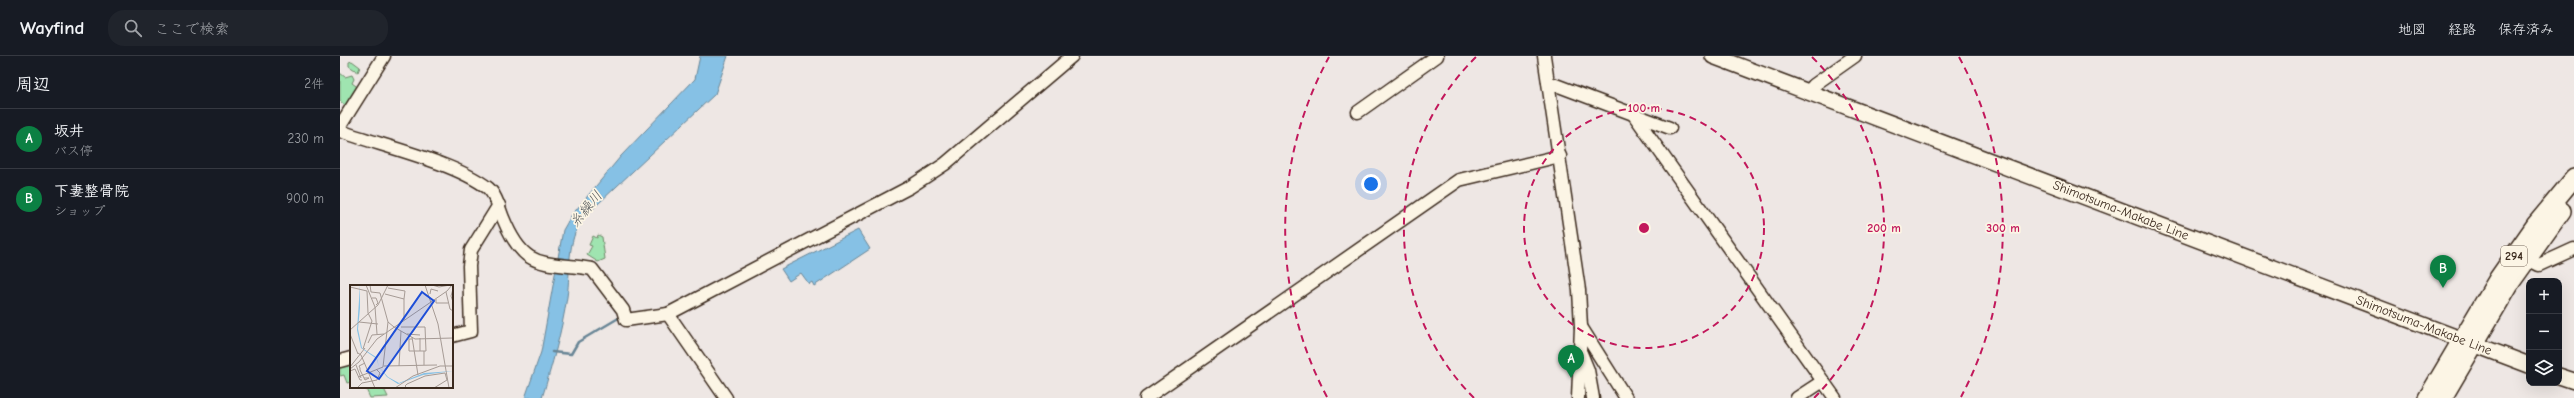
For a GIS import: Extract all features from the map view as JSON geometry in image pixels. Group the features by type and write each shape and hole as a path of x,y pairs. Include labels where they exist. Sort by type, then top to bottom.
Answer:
{"highway":[{"name":"294","path":"2443,398 2498,278 2535,226 2574,178"},
{"name":"294","path":"2427,398 2526,259 2574,196"}],"main road":[{"name":"Shimotsuma-Makabe Line","path":"1714,56 2526,364"},
{"path":"2562,377 2574,381"}],"street":[{"path":"340,126 384,56"},
{"path":"340,131 448,168 489,189 499,205 519,247 530,259 592,269 625,314 626,320 668,314 929,176 1072,56"},
{"path":"1358,112 1437,56"},
{"path":"1544,56 1577,274 1581,327 1578,398"},
{"path":"1808,92 1814,85 1855,56"},
{"path":"1548,82 1670,128"},
{"path":"1634,115 1835,398"},
{"path":"1146,398 1459,180 1560,156"},
{"path":"453,336 471,331 469,266 471,250 499,205"},
{"path":"2526,259 2539,265 2574,249"},
{"path":"668,314 726,398"},
{"path":"1581,327 1626,398"},
{"path":"1580,350 1588,370 1593,398"},
{"path":"340,360 350,358"},
{"path":"1797,398 1823,381"}],"green space":[{"path":"352,61 360,67 358,72 349,66 349,62"},
{"path":"340,73 345,77 352,75 354,79 352,83 360,89 348,108 340,101"},
{"path":"598,235 602,237 605,259 598,262 587,255 592,246 589,245 593,236 597,238"},
{"path":"350,362 350,382 347,383 344,375 340,376 340,364"},
{"path":"365,388 384,388 388,397 370,398"}],"water":[{"name":"糸繰川","path":"700,56 728,56 715,94 583,218 578,227 570,256 567,297 562,322 553,361 542,398 525,398 541,352 563,230 571,216 621,156 695,79"},
{"path":"858,230 870,249 814,286 812,282 809,284 801,273 789,281 781,269"}],"waterway":[{"path":"552,352 571,354 578,342 622,316"}],"place":[{"name":"下妻整骨院","path":"2443,288"},
{"name":"坂井","path":"1571,378"}]}
